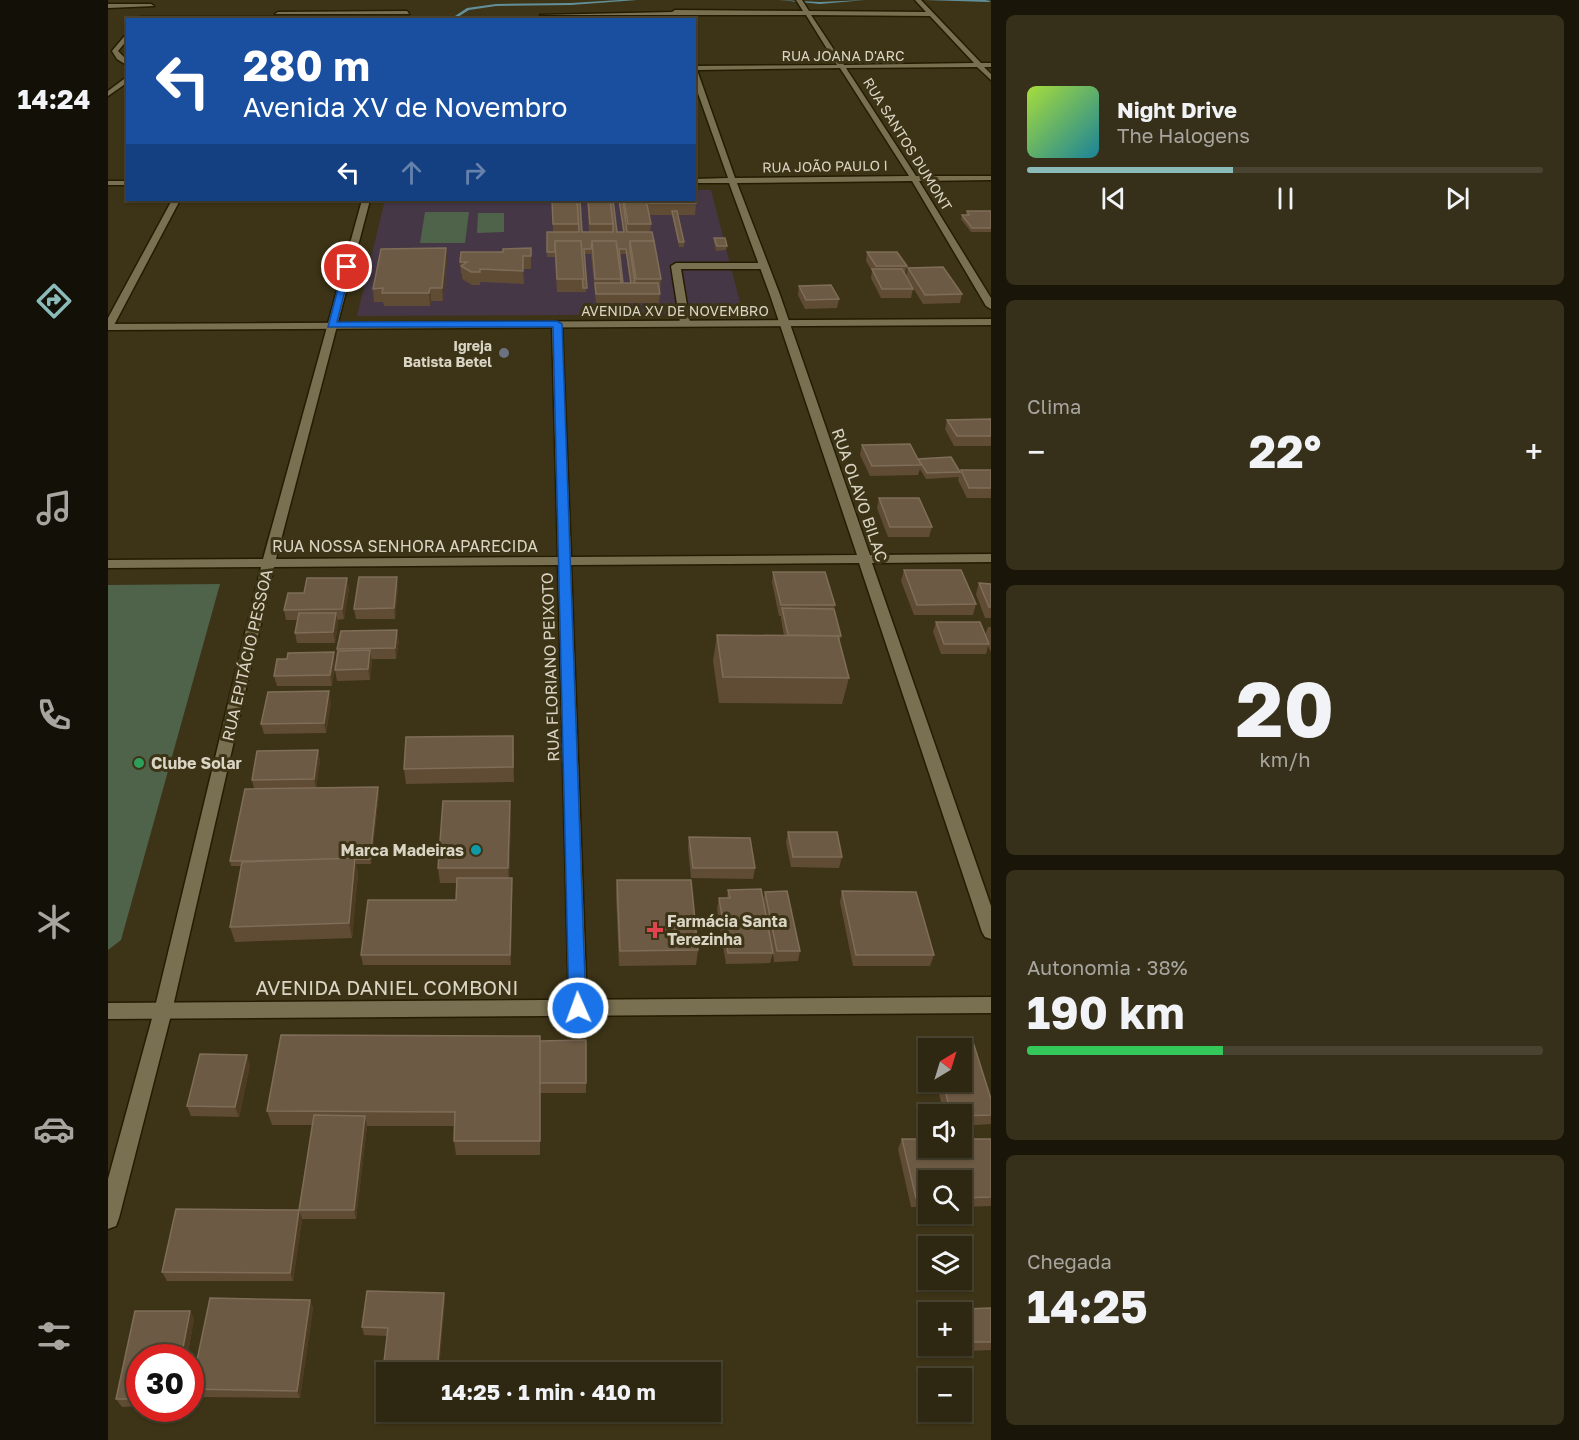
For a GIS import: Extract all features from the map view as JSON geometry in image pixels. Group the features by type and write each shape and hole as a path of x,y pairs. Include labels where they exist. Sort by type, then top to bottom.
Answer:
{"street":[{"path":"140,18 156,0"},
{"path":"919,1 991,78"},
{"name":"RUA SANTOS DUMONT","path":"800,2 914,179 991,306"},
{"path":"108,6 151,6"},
{"path":"542,6 543,17 676,13 930,14"},
{"path":"276,17 282,7"},
{"path":"208,18 407,13"},
{"path":"126,37 115,51 119,58 126,63"},
{"path":"118,65 126,64"},
{"name":"RUA JOANA D'ARC","path":"696,69 991,65"},
{"name":"RUA OLAVO BILAC","path":"696,75 985,898 991,929"},
{"path":"108,94 126,80"},
{"name":"RUA JOÃO PAULO I","path":"696,180 991,178"},
{"path":"108,183 126,183"},
{"path":"108,327 175,201"},
{"name":"RUA EPITÁCIO PESSOA","path":"108,1218 163,1011 268,563 366,201"},
{"path":"686,323 675,266 764,266"},
{"name":"AVENIDA XV DE NOVEMBRO","path":"108,327 991,322"},
{"name":"RUA FLORIANO PEIXOTO","path":"557,324 578,1008"},
{"name":"RUA NOSSA SENHORA APARECIDA","path":"108,564 991,558"},
{"name":"AVENIDA DANIEL COMBONI","path":"108,1011 991,1005"}],"shaded area":[{"path":"696,190 711,190 743,314 357,316 385,201 696,201"}],"green space":[{"path":"425,212 469,212 465,243 420,243"},
{"path":"478,213 504,213 504,232 477,233"},
{"name":"Clube Solar","path":"220,584 121,940 108,950 108,585"}],"building":[{"path":"552,201 577,201 579,224 553,224"},
{"path":"577,201 580,201 582,232 613,232 610,201 613,201 617,232 624,232 619,201 623,201 627,232 652,232 654,241 630,241 635,283 631,283 626,249 619,249 623,283 621,283 616,241 592,241 591,249 584,249 587,288 583,288 581,241 555,241 555,252 547,252 547,232 579,232"},
{"path":"588,201 610,201 613,224 590,224"},
{"path":"624,201 646,201 651,224 628,224"},
{"path":"649,201 695,201 696,203 649,203"},
{"path":"672,211 677,211 684,242 679,242"},
{"path":"967,211 991,211 991,228 972,228 962,215 969,215"},
{"path":"714,238 725,238 727,246 717,246"},
{"path":"555,241 581,241 584,279 557,279"},
{"path":"592,241 616,241 621,279 595,279"},
{"path":"630,241 654,241 661,279 636,279"},
{"path":"446,248 442,288 430,288 429,293 382,293 383,288 373,289 381,249"},
{"path":"531,248 531,256 523,256 523,271 480,269 480,272 471,272 461,266 467,262 460,262 461,252 503,252 503,249"},
{"path":"867,252 897,252 907,266 876,266"},
{"path":"943,267 962,294 925,295 908,268"},
{"path":"872,269 902,269 913,289 882,289"},
{"path":"595,283 658,283 660,294 596,294"},
{"path":"831,285 839,299 806,300 799,286"},
{"path":"991,419 991,436 957,436 947,420"},
{"path":"910,444 921,465 872,466 862,445"},
{"path":"951,457 960,472 927,473 918,459"},
{"path":"961,470 991,470 991,488 969,488"},
{"path":"879,498 919,498 932,527 890,527"},
{"path":"904,570 961,570 976,604 917,605"},
{"path":"773,572 825,572 835,605 781,605"},
{"path":"359,577 397,577 394,608 354,609"},
{"path":"307,578 347,578 342,609 284,610 288,593 304,593"},
{"path":"979,583 991,584 991,607 989,607"},
{"path":"782,608 834,609 841,636 788,635"},
{"path":"299,613 336,613 333,632 295,633"},
{"path":"936,622 980,622 989,644 944,644"},
{"path":"397,630 395,648 337,649 341,631"},
{"path":"717,635 838,636 849,678 723,677"},
{"path":"370,650 368,669 335,670 338,651"},
{"path":"334,652 330,675 274,676 277,659 287,659 288,653"},
{"path":"329,691 324,723 261,724 268,692"},
{"path":"513,736 513,767 404,769 406,737"},
{"path":"318,750 314,779 252,780 257,751"},
{"path":"378,787 370,859 230,861 245,789"},
{"name":"Marca Madeiras","path":"443,801 510,801 508,868 438,868"},
{"path":"788,832 837,832 842,857 793,857"},
{"path":"689,837 750,838 755,868 693,868"},
{"path":"355,858 349,923 230,927 242,862"},
{"path":"457,878 512,878 510,955 361,955 368,900 456,900"},
{"name":"Farmácia Santa Terezinha","path":"617,880 691,880 698,950 620,951"},
{"path":"761,889 773,953 728,953 719,898 730,898 728,890"},
{"path":"787,891 800,951 777,951 765,892"},
{"path":"842,891 916,892 934,955 856,955"},
{"path":"281,1035 540,1036 540,1141 454,1141 455,1112 267,1111"},
{"path":"586,1040 586,1083 540,1083 540,1041"},
{"path":"973,1042 991,1099 991,1115 972,1116 972,1104 948,1104 946,1092 972,1092"},
{"path":"200,1054 247,1055 235,1107 187,1106"},
{"path":"314,1115 365,1116 354,1210 299,1210"},
{"path":"902,1139 918,1139 918,1158 972,1158 972,1139 991,1139 991,1197 972,1198 972,1170 918,1170 918,1198 916,1198"},
{"path":"176,1209 299,1210 290,1273 162,1272"},
{"path":"367,1291 444,1293 438,1362 384,1362 388,1328 362,1327"},
{"path":"210,1298 310,1300 297,1391 204,1389 204,1344 200,1344"},
{"path":"991,1308 991,1342 974,1342 972,1309"},
{"path":"135,1311 190,1311 184,1344 128,1344"},
{"path":"126,1353 126,1399 116,1399"}],"waterway":[{"path":"453,18 468,9 496,5 635,0"},
{"path":"781,0 820,3 863,0"},
{"path":"926,0 989,1"}],"place":[{"name":"Igreja Batista Betel","path":"504,353"},
{"name":"Clube Solar","path":"139,763"},
{"name":"Marca Madeiras","path":"476,850"},
{"name":"Farmácia Santa Terezinha","path":"655,930"}],"route":[{"path":"347,267 331,325 557,324 578,1008"}]}
